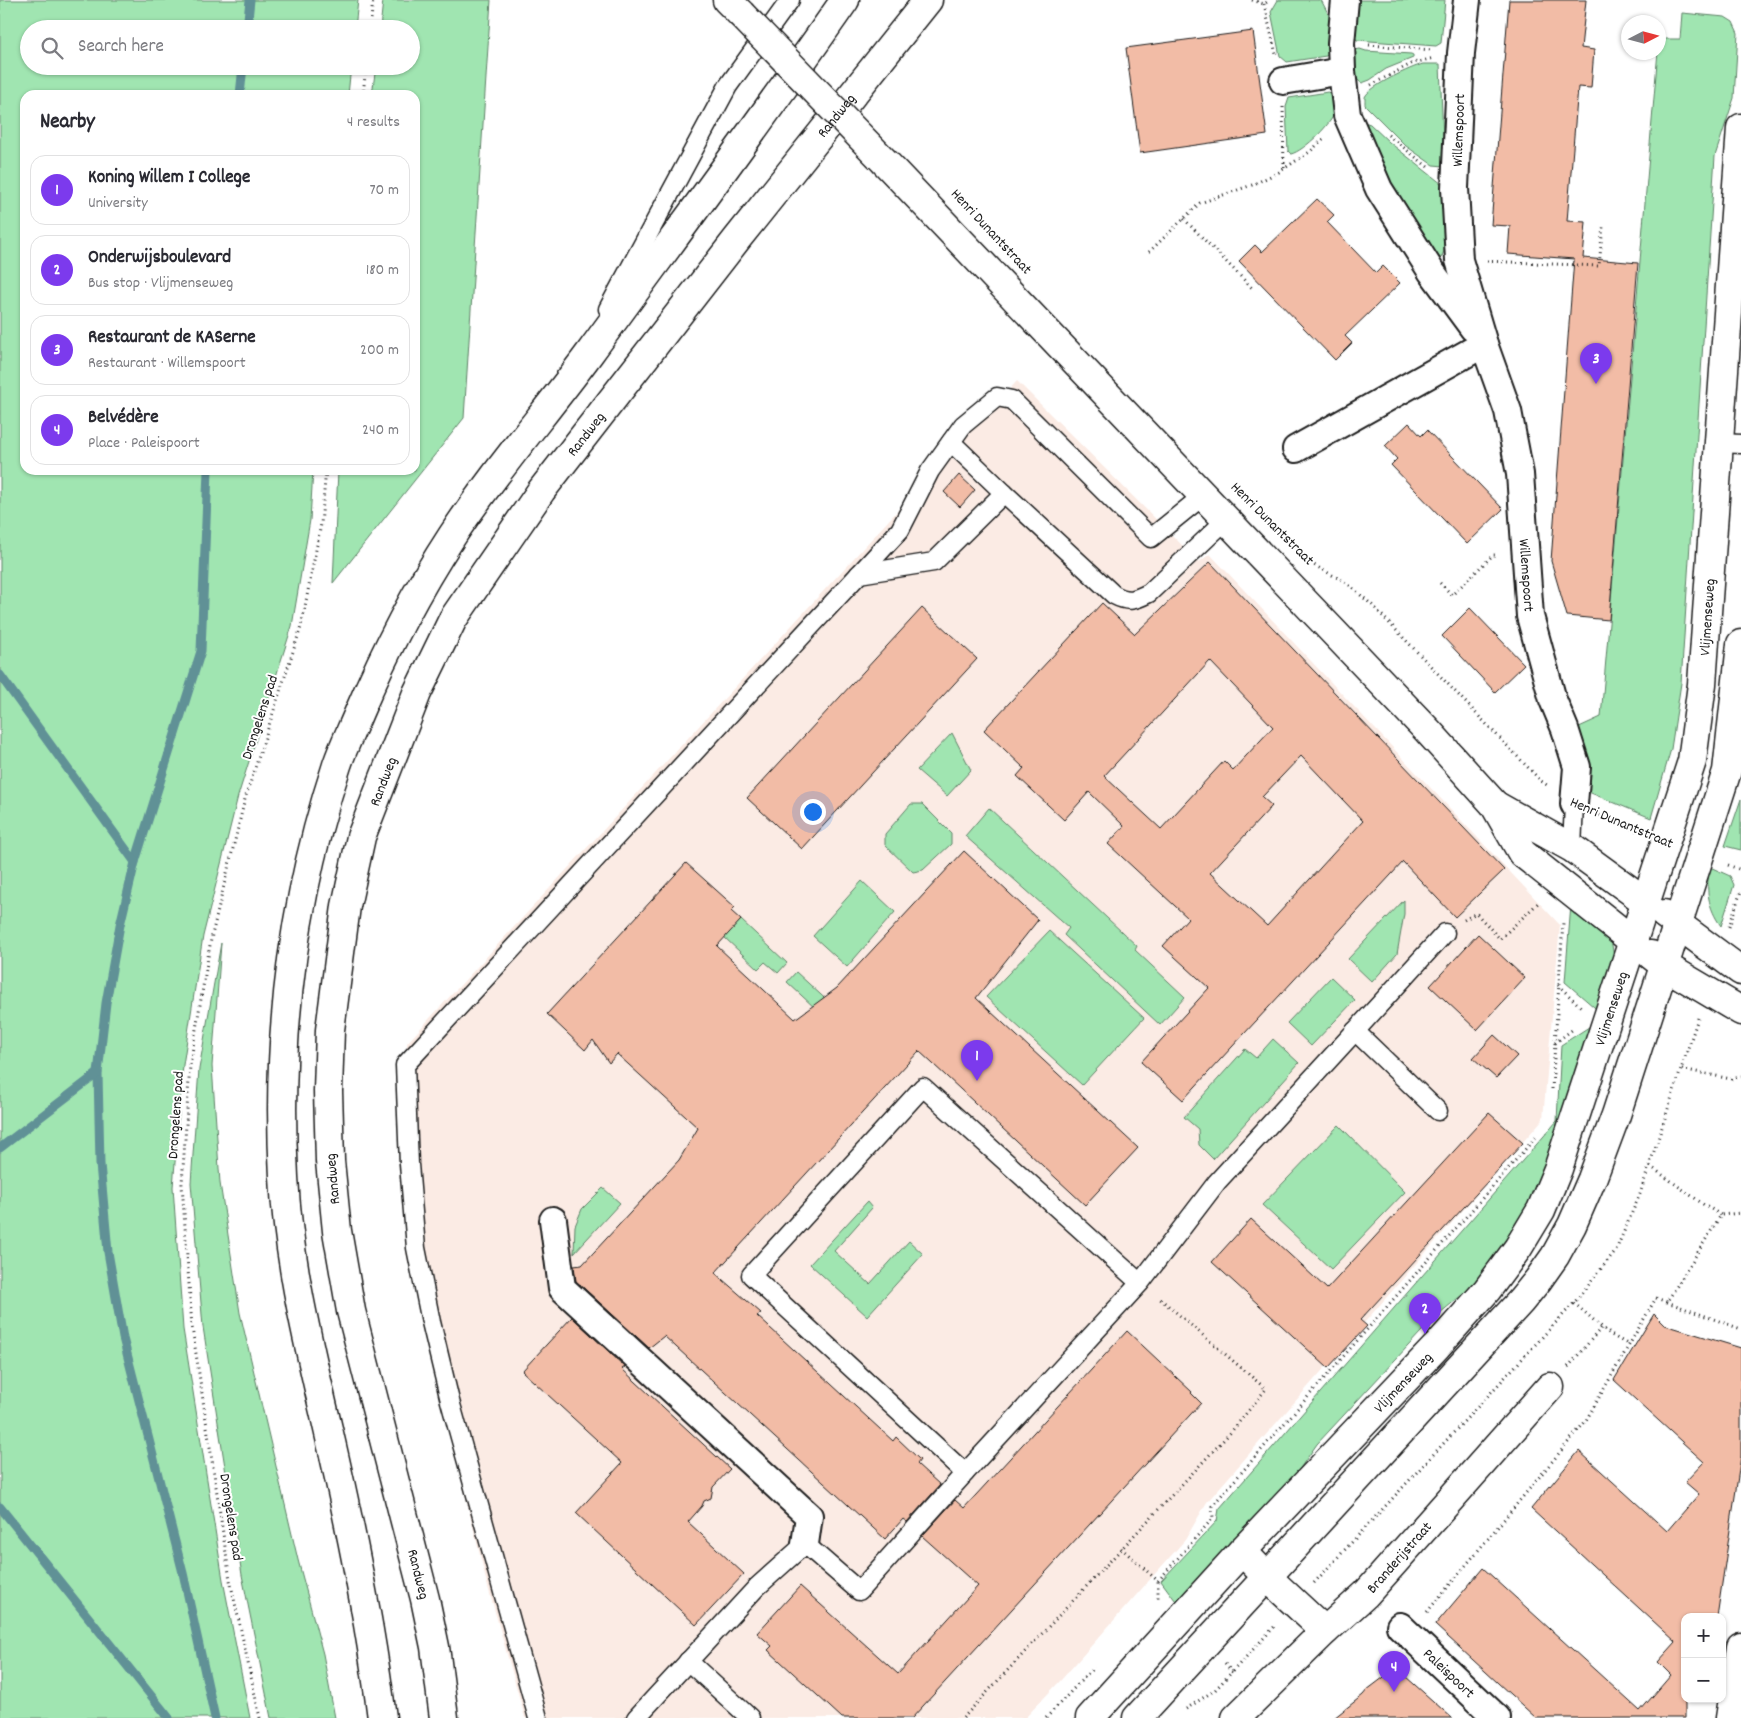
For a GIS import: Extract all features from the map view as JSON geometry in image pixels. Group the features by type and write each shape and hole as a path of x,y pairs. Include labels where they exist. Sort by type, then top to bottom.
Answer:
{"street":[{"path":"382,1718 363,1594 306,1333 290,1239 283,1162 282,1047 288,984 296,930 315,845 338,762 369,690 406,613 450,539 489,482 574,373 762,119 845,0"},
{"name":"Randweg","path":"444,1718 435,1647 425,1599 351,1311 337,1230 330,1161 328,1091 330,1030 346,906 361,838 417,693 453,619 540,491 928,0"},
{"name":"Willemspoort","path":"1345,0 1341,43 1346,108 1379,189 1431,271 1484,344"},
{"name":"Willemspoort","path":"1467,0 1461,53 1456,188 1459,260 1484,344 1508,411 1520,474 1530,616 1553,700 1577,766 1574,804"},
{"name":"Henri Dunantstraat","path":"734,7 885,162 1428,731 1494,804 1522,853 1665,966 1741,1011"},
{"path":"1283,81 1342,71"},
{"name":"Vlijmenseweg","path":"1090,1718 1242,1551 1437,1346 1487,1290 1518,1248 1541,1210 1558,1169 1667,842 1692,761 1731,444 1741,128"},
{"path":"1431,271 1459,260"},
{"path":"1296,449 1484,344"},
{"path":"1137,1718 1514,1308 1538,1280 1555,1256 1572,1225 1596,1170 1616,1115 1727,771 1741,644"},
{"name":"Henri Dunantstraat","path":"1494,804 1572,848 1679,924 1741,971"},
{"path":"553,1220 562,1288 809,1516 805,1544"},
{"name":"Branderijstraat","path":"1236,1718 1325,1631 1366,1594 1550,1387"},
{"path":"1242,1551 1325,1631"},
{"name":"Paleispoort","path":"1405,1630 1497,1718"},
{"path":"1730,1718 1741,1647"}],"lane":[{"path":"574,373 728,86 790,0"},
{"path":"538,1718 450,1401 431,1322 418,1258 408,1164 405,1065 900,530 930,471 963,425 997,397 1012,400 1151,538 1204,495"},
{"path":"951,442 1114,595 1125,601 1149,593 1227,519"},
{"path":"859,574 934,562 1004,493"},
{"path":"1572,848 1574,804"},
{"path":"636,1718 756,1587 805,1544 859,1591 1140,1283 1217,1182 1445,932"},
{"path":"1355,1031 1438,1111"},
{"path":"965,1473 752,1275 923,1087 1140,1283"},
{"path":"688,1662 750,1718"}],"path":[{"path":"371,20 373,0"},
{"path":"1252,0 1264,4 1270,0"},
{"path":"1341,43 1461,53"},
{"path":"1149,252 1200,203 1252,185 1279,172 1311,151 1346,108 1413,63 1461,53"},
{"path":"364,90 365,75"},
{"path":"1385,132 1456,188"},
{"path":"1184,219 1254,290"},
{"path":"1459,260 1599,266 1603,226"},
{"name":"Drongelens pad","path":"260,1718 230,1580 192,1327 182,1184 190,1065 211,939 244,799 301,627 321,524 326,475"},
{"path":"1440,583 1452,595 1493,555 1525,552"},
{"name":"Henri Dunantstraat","path":"1304,557 1311,564 1347,583 1372,605 1541,781 1574,804 1626,827 1667,842"},
{"path":"1701,855 1741,870"},
{"path":"1720,955 1741,891"},
{"path":"1445,932 1476,913 1500,939 1543,897"},
{"path":"1552,1092 1564,917"},
{"path":"1558,985 1584,1010"},
{"path":"1555,1043 1576,1027"},
{"path":"1682,1069 1731,1079 1741,1077"},
{"path":"1158,1581 1213,1518 1212,1506 1537,1136"},
{"path":"1650,1166 1703,1204 1721,1214 1741,1213"},
{"path":"1667,1302 1721,1214"},
{"path":"963,1718 1231,1432 1266,1389 1140,1283"},
{"path":"1405,1630 1585,1422 1656,1298 1741,1330"},
{"path":"1574,1303 1602,1328 1628,1345"},
{"path":"1550,1387 1602,1328"},
{"path":"1180,1713 1215,1690 1233,1673"}],"shaded area":[{"path":"1017,381 1199,562 1210,554 1560,925 1543,1119 1207,1502 1185,1540 1025,1718 525,1718 486,1580 406,1253 407,1043"}],"green space":[{"path":"0,0 358,0 356,20 20,20 20,75 350,75 349,90 20,90 20,475 313,475 310,520 292,626 238,796 203,936 183,1065 173,1187 183,1329 223,1580 250,1718 0,1718"},
{"path":"383,0 491,0 464,418 420,473 420,90 373,90 375,75 420,75 420,20 381,20"},
{"path":"1278,0 1321,0 1331,19 1333,51 1326,56 1287,62 1280,56 1271,12"},
{"path":"1357,0 1445,0 1441,43 1436,46 1357,40 1352,34"},
{"path":"1682,13 1725,17 1733,22 1738,33 1734,98 1715,156 1681,683 1671,749 1651,818 1586,791 1577,728 1601,717 1657,60 1666,60 1666,39 1680,39"},
{"path":"1355,50 1411,54 1413,58 1386,69 1362,83 1353,77 1353,55"},
{"path":"1423,64 1440,64 1444,166 1433,165 1406,146 1365,105 1365,97 1374,88 1401,73"},
{"path":"1328,92 1336,102 1334,115 1310,142 1297,152 1291,154 1288,151 1286,107 1289,98"},
{"path":"1364,122 1370,124 1389,142 1442,184 1446,233 1444,252 1441,258 1437,259 1387,184 1362,126"},
{"path":"338,475 419,475 333,583"},
{"path":"952,733 971,770 947,796 917,770"},
{"path":"1741,799 1741,850 1725,846"},
{"path":"911,804 922,804 951,833 951,844 923,870 913,872 885,845 885,834"},
{"path":"989,808 1137,946 1135,950 1185,997 1160,1025 1064,935 1069,928 965,836"},
{"path":"1710,867 1730,876 1734,885 1721,926 1710,905 1708,883"},
{"path":"862,881 895,912 847,967 813,936"},
{"path":"1404,900 1404,914 1397,954 1372,982 1348,959"},
{"path":"1571,904 1611,939 1614,957 1601,1013 1565,982"},
{"path":"741,920 787,963 778,973 765,962 758,969 724,937"},
{"path":"1049,931 1144,1018 1082,1085 986,997"},
{"path":"221,943 212,1066 220,1183 240,1313 298,1560 323,1654 335,1718 271,1718 242,1575 203,1327 191,1183 199,1069"},
{"path":"796,972 845,1017 830,1022 787,982"},
{"path":"1331,977 1355,1000 1311,1046 1287,1023"},
{"path":"1592,1025 1548,1168 1510,1245 1486,1275 1434,1318 1317,1444 1264,1520 1182,1607 1161,1581 1217,1521 1219,1509 1557,1121 1561,1045"},
{"path":"1273,1039 1299,1063 1213,1159 1199,1145 1198,1129 1184,1117 1245,1049 1256,1058"},
{"path":"1339,1125 1405,1192 1331,1269 1262,1205"},
{"path":"603,1188 620,1203 574,1253 575,1226 582,1209"},
{"path":"867,1202 872,1208 834,1251 870,1284 909,1241 923,1254 867,1316 810,1264"}],"building":[{"path":"1509,0 1586,0 1581,48 1594,50 1591,88 1578,87 1567,221 1586,222 1583,258 1638,263 1609,620 1567,616 1551,561 1574,259 1508,254 1510,226 1491,225"},
{"path":"1253,31 1267,135 1140,153 1126,48"},
{"path":"1317,199 1334,215 1327,222 1376,273 1383,266 1400,283 1345,336 1352,343 1335,360 1239,261 1255,245 1262,252"},
{"path":"1409,423 1421,436 1427,430 1503,509 1467,544 1391,465 1397,459 1385,446"},
{"path":"959,475 975,490 960,507 944,492"},
{"path":"1210,562 1504,870 1455,917 1403,862 1183,1100 1141,1062 1209,988 1163,946 1188,918 1108,844 1124,826 1089,792 1064,820 1017,776 1024,768 984,730 1102,603 1135,634","holes":["1210,661 1273,727 1233,770 1224,761 1161,829 1104,776","1301,756 1363,821 1267,926 1210,873 1272,806 1262,797"]},
{"path":"922,608 977,659 802,849 747,798"},
{"path":"1470,608 1524,664 1495,692 1442,636"},
{"path":"964,851 1038,920 976,998 1138,1148 1085,1205 919,1051 715,1273 761,1313 757,1316 893,1441 896,1437 920,1460 917,1464 940,1485 907,1522 903,1519 885,1539 664,1336 649,1348 576,1281 574,1266 582,1265 679,1160 698,1128 617,1054 609,1063 593,1040 585,1050 547,1014 686,863 735,907 731,911 741,920 717,946 795,1019 837,988"},
{"path":"1478,934 1525,978 1477,1030 1430,986"},
{"path":"1494,1035 1517,1056 1496,1078 1473,1058"},
{"path":"1489,1113 1523,1143 1360,1320 1367,1326 1328,1368 1212,1262 1251,1219 1327,1289"},
{"path":"1654,1314 1665,1325 1741,1348 1741,1456 1718,1613 1681,1613 1681,1703 1685,1703 1685,1718 1536,1718 1435,1625 1483,1568 1640,1711 1671,1675 1658,1662 1676,1642 1531,1509 1579,1451 1667,1531 1699,1494 1685,1482 1704,1462 1614,1380"},
{"path":"572,1317 625,1367 622,1369 730,1469 713,1487 711,1498 704,1501 688,1522 744,1574 696,1625 576,1513 622,1463 522,1371"},
{"path":"1127,1331 1192,1392 1201,1403 912,1718 842,1718 768,1650 772,1646 757,1633 800,1586 898,1674 978,1586 922,1536 955,1500 964,1508"},
{"path":"1396,1668 1452,1718 1334,1718 1367,1690"}],"waterway":[{"path":"248,20 250,0"},
{"path":"241,90 242,75"},
{"path":"208,475 201,651 135,862 120,925 106,1003 98,1073 100,1164 108,1252 123,1338 183,1573 215,1718"},
{"path":"0,675 135,862"},
{"path":"0,1148 98,1073"},
{"path":"0,1507 169,1718"}],"place":[{"name":"Restaurant de KASerne","path":"1596,384"},
{"name":"Koning Willem I College","path":"977,1081"},
{"name":"Onderwijsboulevard","path":"1425,1334"},
{"name":"Belvédère","path":"1394,1692"}]}
